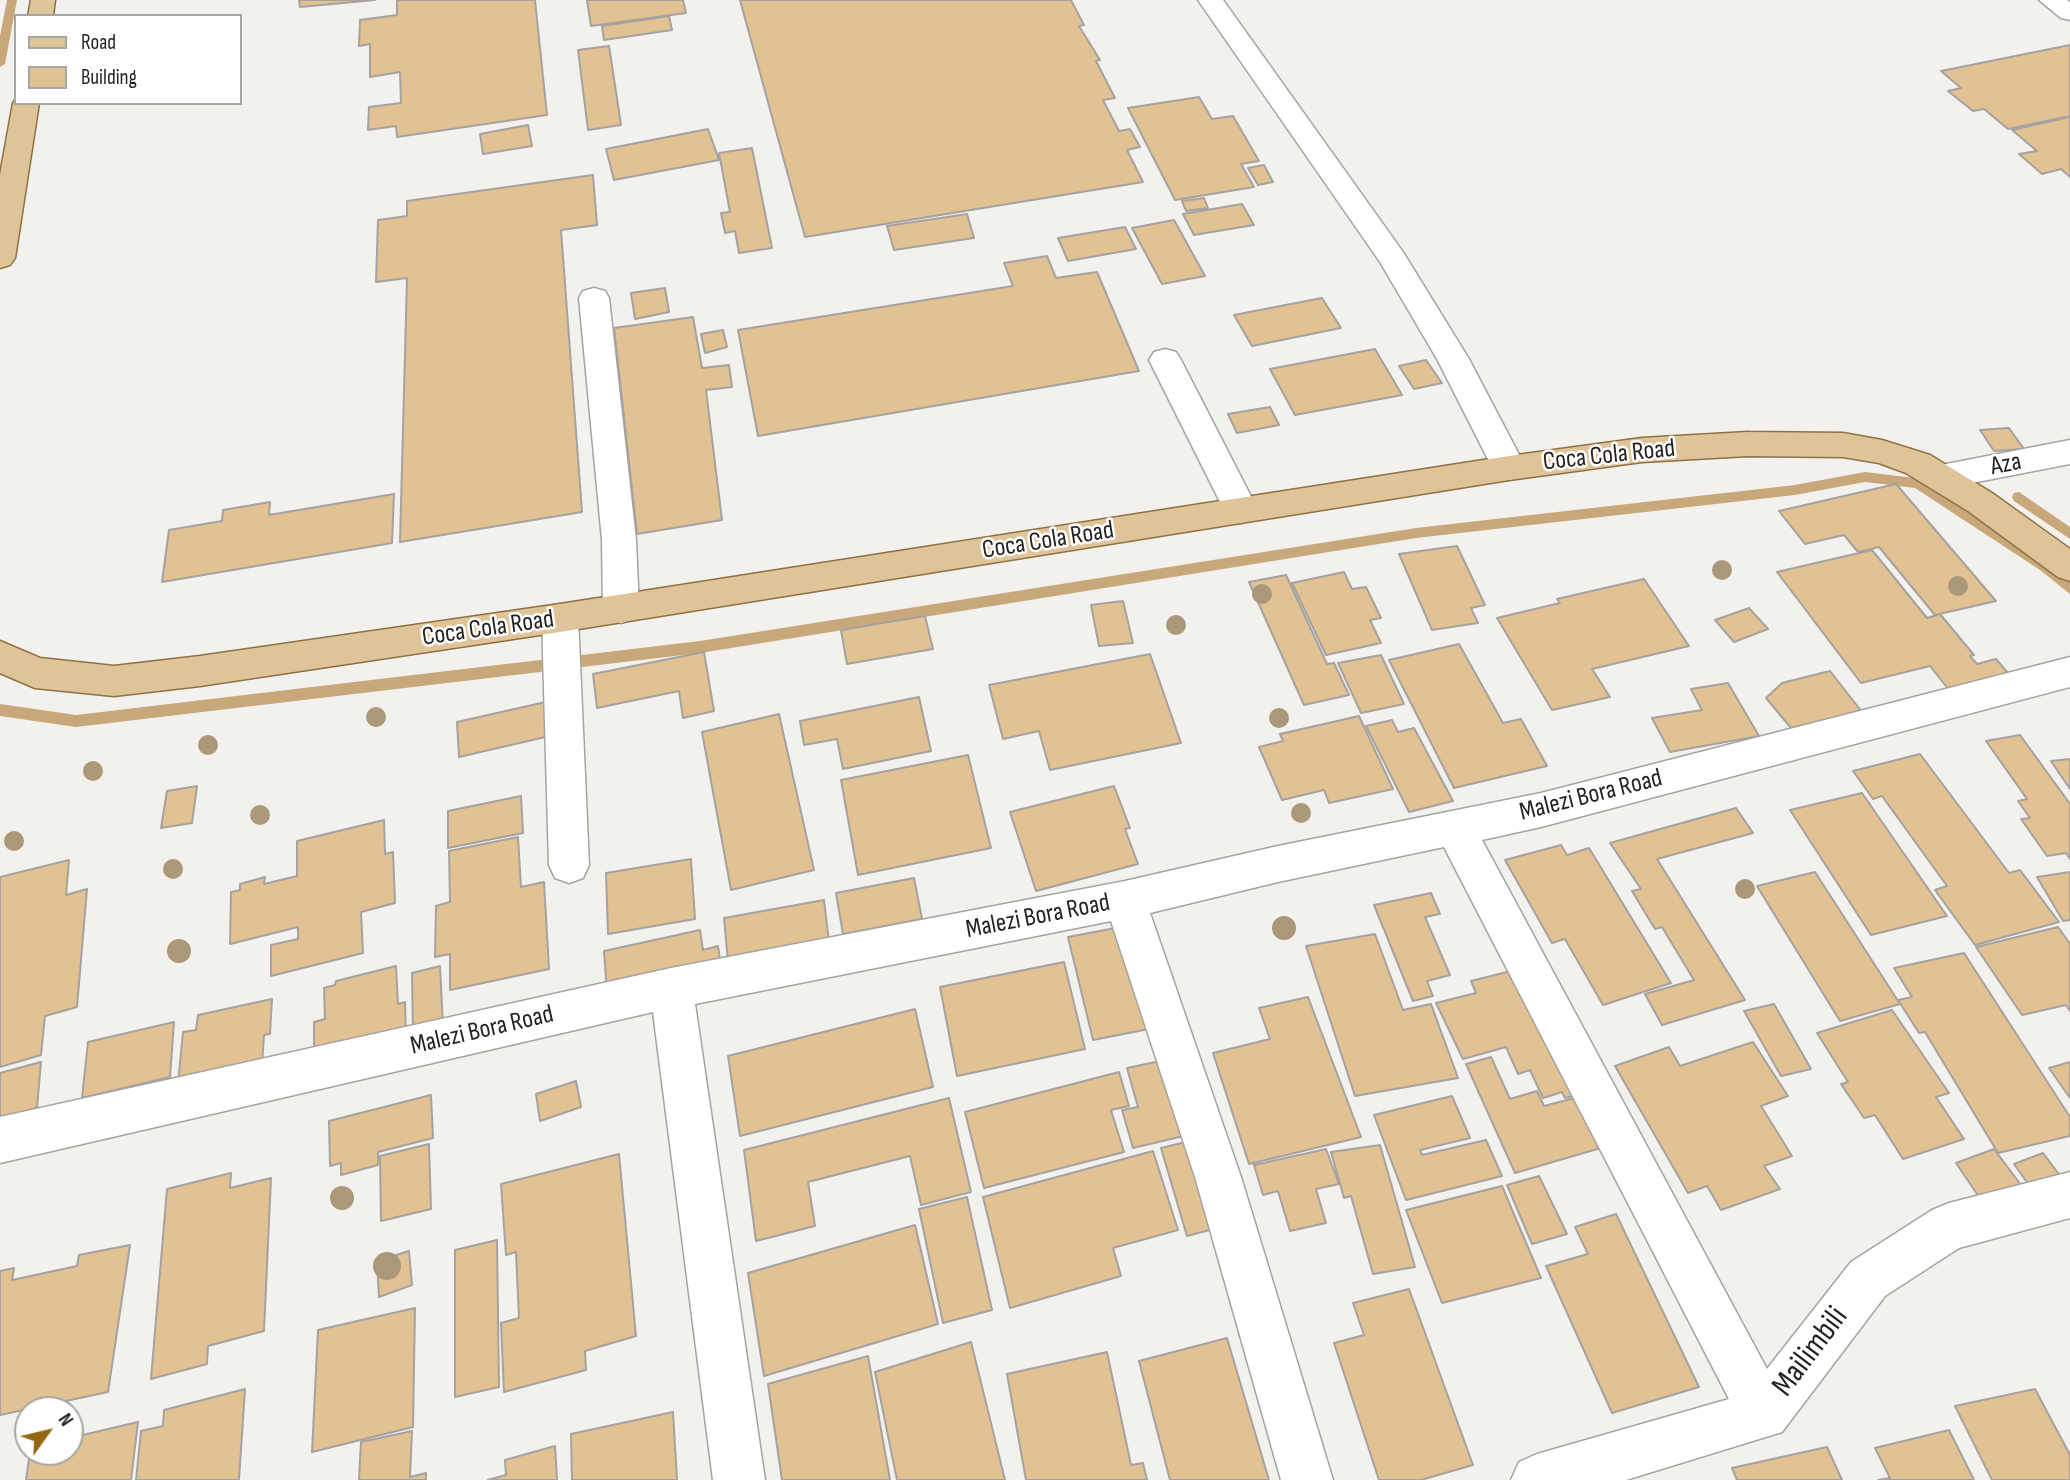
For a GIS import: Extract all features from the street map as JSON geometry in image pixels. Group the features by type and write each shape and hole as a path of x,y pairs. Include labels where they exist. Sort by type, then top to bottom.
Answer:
{"main road":[{"path":"0,258 26,105"},
{"name":"Coca Cola Road","path":"0,656 34,673 114,681 200,671 621,609 1509,468 1642,450 1748,444 1843,444 1882,452 1918,464 1941,477 2070,567"}],"street":[{"path":"1210,0 1393,259 1453,359 1509,468"},
{"path":"2052,0 2070,13"},
{"path":"594,298 619,540 621,609"},
{"path":"1165,360 1241,510"},
{"name":"Aza","path":"1941,477 2070,453"},
{"path":"560,618 569,865"},
{"name":"Malezi Bora Road","path":"0,1140 671,988 1125,900 1278,864 1541,810 2070,672"},
{"path":"1454,827 1764,1414"},
{"path":"1125,900 1218,1177 1307,1480"},
{"path":"671,988 739,1480"},
{"name":"Mailimbili","path":"1537,1480 1764,1414 1868,1279 1949,1227 2069,1197"}],"building":[{"path":"299,0 375,0 300,7"},
{"path":"397,0 535,0 547,115 397,137 396,126 368,130 369,107 401,103 400,72 370,77 370,44 359,46 360,20 397,15"},
{"path":"587,0 683,0 686,13 591,26"},
{"path":"740,0 1071,0 1084,25 1079,26 1100,60 1096,61 1115,98 1103,100 1119,131 1130,129 1140,147 1127,150 1143,182 805,237"},
{"path":"669,16 672,30 604,40 602,26"},
{"path":"2070,45 2070,116 2008,129 1984,109 1973,111 1948,91 1961,88 1941,71"},
{"path":"609,46 621,125 588,130 578,50"},
{"path":"1199,97 1212,119 1233,116 1259,161 1241,164 1254,187 1175,200 1128,108"},
{"path":"2070,117 2070,177 2061,169 2042,174 2019,154 2037,151 2012,130"},
{"path":"528,125 532,146 483,154 480,134"},
{"path":"708,129 719,160 614,180 606,149"},
{"path":"752,148 772,248 739,253 735,231 725,233 721,213 730,212 719,153"},
{"path":"1264,165 1273,182 1258,185 1248,168"},
{"path":"593,175 597,225 561,230 582,512 400,542 407,278 376,282 378,220 407,216 407,201"},
{"path":"1204,198 1208,208 1186,211 1182,201"},
{"path":"1242,204 1254,225 1194,235 1183,214"},
{"path":"967,214 974,238 894,250 887,226"},
{"path":"1174,220 1205,276 1162,284 1132,228"},
{"path":"1125,227 1136,249 1068,261 1058,238"},
{"path":"1047,256 1056,278 1097,272 1139,371 758,436 738,330 1013,286 1004,263"},
{"path":"665,288 669,312 635,319 631,293"},
{"path":"1322,298 1341,328 1252,346 1234,315"},
{"path":"693,317 702,368 729,365 732,387 706,390 722,520 637,534 614,328"},
{"path":"723,330 727,347 705,353 701,334"},
{"path":"1375,349 1402,395 1295,415 1270,369"},
{"path":"1426,360 1442,383 1414,389 1399,366"},
{"path":"1270,407 1279,425 1237,433 1228,414"},
{"path":"2009,428 2024,449 1994,451 1980,430"},
{"path":"1896,484 1996,601 1935,615 1879,547 1858,552 1844,535 1805,544 1779,511"},
{"path":"394,494 392,543 162,582 169,530 222,521 223,510 270,502 269,515"},
{"path":"1457,546 1485,605 1471,608 1478,623 1432,630 1399,554"},
{"path":"1872,550 1927,618 1940,614 1974,655 1970,656 1977,664 1996,659 2013,679 1953,695 1930,666 1861,683 1777,572"},
{"path":"1344,572 1352,589 1366,587 1381,618 1370,620 1381,643 1326,655 1292,583"},
{"path":"1286,575 1327,664 1334,663 1349,695 1304,705 1249,582"},
{"path":"1644,579 1689,646 1592,669 1610,697 1552,710 1497,618 1560,603 1557,599"},
{"path":"1123,601 1133,643 1099,646 1091,605"},
{"path":"1749,608 1768,629 1734,642 1715,620"},
{"path":"925,616 933,649 847,664 841,630"},
{"path":"1459,644 1503,723 1521,719 1547,766 1454,788 1389,660"},
{"path":"704,652 714,711 683,718 679,691 597,708 593,674"},
{"path":"1150,654 1181,743 1050,770 1039,731 1003,739 989,685"},
{"path":"1381,655 1404,704 1361,713 1338,663"},
{"path":"1830,671 1862,712 1791,728 1766,698 1782,683"},
{"path":"1728,683 1759,736 1670,752 1652,718 1702,710 1691,689"},
{"path":"919,697 931,751 843,769 837,739 804,745 800,721"},
{"path":"550,701 554,735 459,757 457,722"},
{"path":"779,714 814,870 731,890 702,732"},
{"path":"1359,716 1393,789 1329,803 1324,790 1282,800 1259,747 1283,741 1280,734"},
{"path":"1392,720 1398,732 1414,728 1453,801 1409,812 1366,726"},
{"path":"2020,735 2070,804 2070,859 2066,853 2047,856 2021,819 2030,818 2018,801 2027,799 1986,741"},
{"path":"1920,754 2009,873 2020,870 2059,922 1975,945 1935,890 1947,886 1882,796 1873,799 1853,771"},
{"path":"968,755 991,848 858,875 841,780"},
{"path":"2070,759 2070,789 2051,761"},
{"path":"197,786 192,823 161,828 167,791"},
{"path":"1114,786 1130,828 1125,829 1138,864 1036,891 1010,812"},
{"path":"1862,793 1947,916 1871,935 1790,810"},
{"path":"521,796 523,833 448,848 448,811"},
{"path":"1736,808 1753,833 1657,859 1745,1000 1662,1025 1645,994 1694,980 1662,927 1655,929 1632,891 1641,889 1610,843"},
{"path":"384,820 385,854 393,852 395,903 361,912 363,953 271,976 271,945 298,939 298,927 230,944 231,892 240,890 240,884 265,877 264,884 297,876 297,841"},
{"path":"518,837 521,887 544,882 549,969 450,990 450,954 435,957 436,906 450,902 449,851"},
{"path":"1561,845 1567,855 1589,848 1671,983 1603,1005 1565,939 1552,943 1505,860"},
{"path":"691,859 695,919 608,934 606,873"},
{"path":"69,860 66,895 87,889 77,1007 45,1016 41,1055 0,1067 0,877"},
{"path":"1815,872 1900,1004 1840,1021 1757,886"},
{"path":"2070,872 2070,920 2063,921 2037,877"},
{"path":"914,878 922,919 843,934 836,893"},
{"path":"1431,893 1440,914 1425,917 1450,975 1427,981 1433,996 1413,1001 1374,905"},
{"path":"824,900 829,942 728,961 724,918"},
{"path":"1126,926 1154,1028 1093,1040 1068,937"},
{"path":"2058,927 2070,944 2070,1011 2066,1005 2022,1015 1976,947"},
{"path":"700,930 703,950 718,946 721,967 607,993 604,951"},
{"path":"1375,934 1403,1010 1431,1004 1458,1078 1355,1096 1306,946"},
{"path":"1964,953 2070,1117 2070,1136 1998,1153 1925,1032 1919,1033 1898,1000 1912,997 1894,968"},
{"path":"1064,962 1085,1049 957,1076 940,987"},
{"path":"396,966 398,1004 405,1002 406,1038 314,1062 314,1022 325,1019 324,988 335,985 336,981"},
{"path":"440,966 443,1026 413,1034 412,973"},
{"path":"1519,969 1590,1092 1565,1098 1562,1092 1543,1098 1530,1070 1518,1074 1506,1047 1463,1059 1436,1003 1476,993 1471,981"},
{"path":"1308,997 1361,1137 1249,1164 1213,1053 1270,1039 1259,1008"},
{"path":"272,999 270,1034 264,1035 262,1066 178,1084 183,1032 196,1030 198,1015"},
{"path":"1774,1004 1811,1069 1781,1076 1744,1011"},
{"path":"915,1009 933,1087 740,1136 728,1056"},
{"path":"1892,1010 1949,1093 1936,1097 1964,1139 1903,1159 1875,1115 1864,1118 1841,1084 1848,1082 1817,1033"},
{"path":"174,1022 170,1077 82,1098 88,1042"},
{"path":"1753,1042 1788,1096 1761,1106 1792,1156 1764,1166 1780,1189 1721,1210 1707,1186 1688,1193 1615,1066 1669,1047 1680,1066"},
{"path":"1491,1057 1510,1099 1537,1091 1544,1106 1594,1093 1618,1143 1515,1173 1466,1064"},
{"path":"1170,1059 1192,1134 1133,1148 1122,1110 1138,1107 1127,1068"},
{"path":"41,1062 37,1108 0,1118 0,1073"},
{"path":"2070,1062 2070,1098 2049,1068"},
{"path":"1119,1072 1129,1106 1111,1110 1124,1152 984,1188 965,1112"},
{"path":"576,1081 581,1107 540,1121 536,1094"},
{"path":"431,1095 433,1138 378,1152 378,1165 341,1175 341,1163 330,1166 329,1121"},
{"path":"1452,1096 1470,1138 1420,1150 1422,1155 1486,1140 1502,1176 1406,1200 1374,1115"},
{"path":"949,1098 971,1192 921,1205 910,1156 808,1182 815,1226 756,1241 744,1150"},
{"path":"1194,1140 1221,1227 1187,1236 1161,1148"},
{"path":"429,1144 431,1209 381,1221 380,1156"},
{"path":"1380,1145 1415,1267 1373,1274 1351,1196 1344,1198 1331,1152"},
{"path":"1326,1149 1339,1184 1316,1189 1326,1223 1290,1231 1278,1191 1263,1195 1254,1165"},
{"path":"1994,1149 2021,1185 1981,1200 1956,1163"},
{"path":"1153,1151 1178,1230 1113,1248 1121,1276 1010,1308 983,1197"},
{"path":"2043,1153 2061,1177 2031,1188 2014,1164"},
{"path":"619,1154 636,1336 585,1351 586,1370 504,1392 501,1323 519,1318 516,1252 506,1255 501,1184"},
{"path":"231,1173 230,1188 271,1178 264,1331 208,1346 207,1364 151,1379 167,1189"},
{"path":"1539,1176 1567,1234 1532,1244 1507,1185"},
{"path":"1502,1186 1541,1278 1442,1303 1406,1210"},
{"path":"967,1197 992,1310 943,1323 919,1209"},
{"path":"1616,1214 1699,1387 1612,1413 1546,1266 1588,1254 1575,1227"},
{"path":"915,1225 938,1324 764,1376 748,1273"},
{"path":"497,1240 499,1387 455,1397 455,1250"},
{"path":"130,1245 108,1392 84,1397 14,1396 14,1412 0,1415 0,1271 14,1268 12,1280 77,1266 79,1255"},
{"path":"409,1251 412,1285 379,1297 377,1261"},
{"path":"1409,1289 1473,1465 1421,1480 1379,1480 1334,1343 1364,1335 1353,1303"},
{"path":"415,1308 413,1427 312,1452 318,1330"},
{"path":"1227,1338 1269,1480 1170,1480 1139,1361"},
{"path":"971,1342 1005,1480 897,1480 875,1372"},
{"path":"1107,1352 1131,1465 1143,1463 1147,1480 1026,1480 1007,1374"},
{"path":"868,1356 890,1480 782,1480 768,1384"},
{"path":"245,1389 239,1480 136,1480 141,1431 163,1426 164,1410"},
{"path":"2035,1389 2070,1455 2070,1480 1992,1480 1955,1406"},
{"path":"673,1412 677,1480 572,1480 571,1434"},
{"path":"138,1422 131,1480 26,1480 28,1466 84,1466 84,1435"},
{"path":"1949,1430 1974,1480 1878,1480 1890,1478 1875,1448"},
{"path":"412,1431 410,1477 426,1473 426,1480 359,1480 361,1442"},
{"path":"555,1446 557,1480 488,1480 506,1475 505,1460"},
{"path":"1827,1447 1842,1480 1737,1480 1732,1468"}],"waterway":[{"path":"0,64 12,0"},
{"path":"0,710 76,721 700,647 1416,533 1795,490 1865,477 1918,483 2045,566 2070,588"},
{"path":"2019,497 2070,534"}]}
